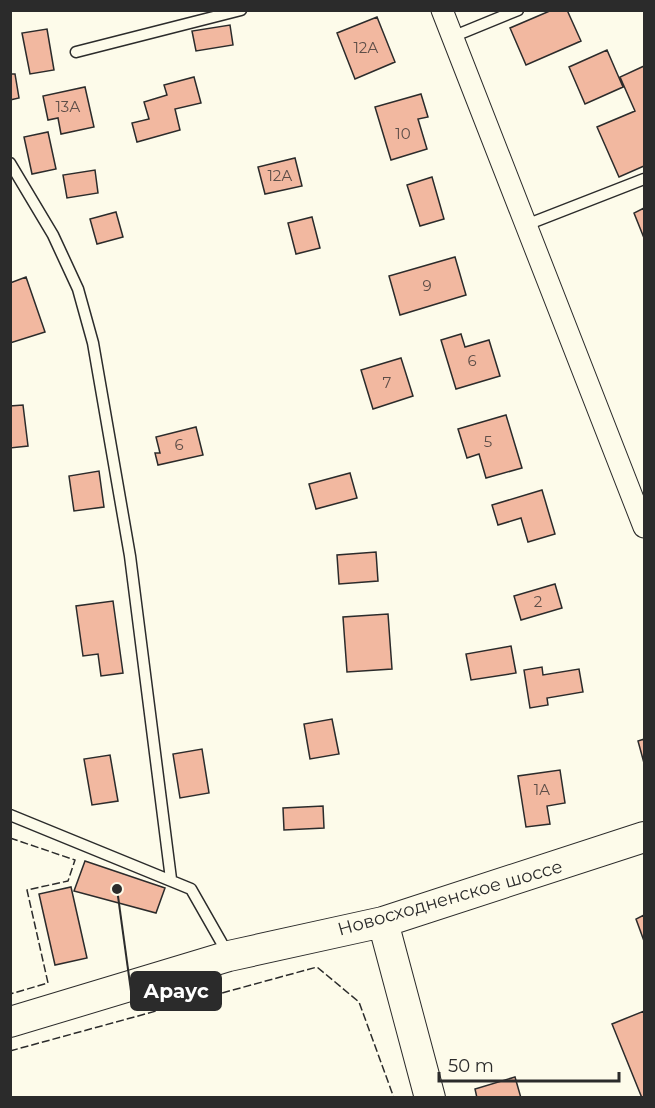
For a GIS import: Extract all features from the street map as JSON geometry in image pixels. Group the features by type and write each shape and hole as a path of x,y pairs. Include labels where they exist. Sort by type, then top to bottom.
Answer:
{"main road":[{"name":"Новосходненское шоссе","path":"10,1023 229,956 383,922 645,837"},
{"path":"383,922 430,1098"}],"street":[{"path":"442,10 645,527"}],"lane":[{"path":"76,52 241,10"},
{"path":"452,37 518,10"},
{"path":"10,163 53,235 78,289 93,343 130,555 171,879"},
{"path":"526,225 645,179"},
{"path":"10,814 191,889 229,956"}],"building":[{"path":"552,10 567,10 581,41 526,65 510,28"},
{"path":"377,17 395,62 355,79 337,33"},
{"path":"230,25 233,45 196,51 192,31"},
{"path":"47,29 54,70 30,74 22,33"},
{"path":"607,50 623,87 585,104 569,67"},
{"path":"644,66 644,166 619,177 597,127 635,111 620,77"},
{"path":"10,74 15,74 19,98 10,100"},
{"path":"194,77 201,103 175,109 180,130 137,142 132,123 149,119 144,102 167,95 164,85"},
{"path":"85,87 94,127 61,134 58,118 48,120 43,96"},
{"path":"421,94 428,117 418,119 427,149 391,160 375,107"},
{"path":"48,132 56,169 32,174 24,137"},
{"path":"295,158 302,186 265,194 258,167"},
{"path":"95,170 98,193 67,198 63,175"},
{"path":"432,177 444,219 420,226 407,185"},
{"path":"644,208 644,238 634,213"},
{"path":"116,212 123,237 97,244 90,219"},
{"path":"312,217 320,248 296,254 288,223"},
{"path":"455,257 466,295 400,315 389,276"},
{"path":"26,277 45,332 10,343 10,283"},
{"path":"461,334 465,347 489,340 500,376 456,389 441,340"},
{"path":"401,358 413,396 373,409 361,370"},
{"path":"23,405 28,446 10,448 10,406"},
{"path":"506,415 522,468 486,478 479,454 467,458 458,429"},
{"path":"196,427 203,455 158,465 155,453 160,453 156,437"},
{"path":"99,471 104,507 74,511 69,476"},
{"path":"350,473 357,498 316,509 309,484"},
{"path":"542,490 555,534 528,542 521,518 498,525 492,505"},
{"path":"376,552 378,581 339,584 337,555"},
{"path":"555,584 562,608 521,620 514,596"},
{"path":"113,601 123,673 101,676 98,654 83,656 76,606"},
{"path":"388,614 392,669 347,672 343,617"},
{"path":"511,646 516,673 471,680 466,654"},
{"path":"542,667 543,675 579,669 583,692 547,698 548,705 530,708 524,670"},
{"path":"332,719 339,754 310,759 304,724"},
{"path":"644,739 644,763 638,741"},
{"path":"202,749 209,793 180,798 173,754"},
{"path":"110,755 118,801 92,805 84,759"},
{"path":"560,770 565,803 547,806 550,824 526,827 518,776"},
{"path":"323,806 324,828 284,830 283,808"},
{"path":"85,861 165,888 156,913 74,891"},
{"path":"71,887 87,958 55,965 39,894"},
{"path":"644,915 644,941 636,919"},
{"path":"644,1011 644,1098 642,1098 612,1024"},
{"path":"515,1077 521,1098 477,1098 475,1089"}],"fence":[{"path":"10,838 75,860 68,881 27,890 48,983 10,994"},
{"path":"10,1051 317,967 359,1002 394,1098"}],"place":[{"name":"Араус","path":"117,889"}]}
